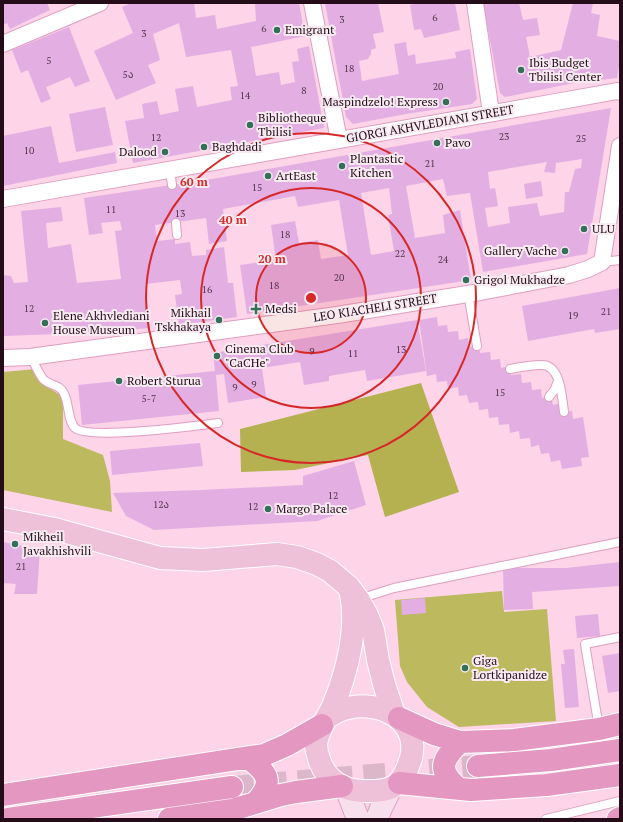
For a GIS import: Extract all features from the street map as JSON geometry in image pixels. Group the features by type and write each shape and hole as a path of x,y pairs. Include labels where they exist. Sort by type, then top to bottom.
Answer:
{"highway":[{"path":"396,716 434,734 460,742 514,740 599,729 620,724"},
{"path":"3,795 264,755 287,745 325,721"},
{"path":"459,789 450,782 444,767 445,759 449,752 460,742"},
{"path":"478,766 551,760 620,750"},
{"path":"248,758 263,770 267,782 262,796 256,802"},
{"path":"395,786 471,790 546,785 620,775"},
{"path":"8,819 232,786"},
{"path":"169,819 232,810 256,802 296,792 344,787"}],"main road":[{"path":"3,520 55,529 160,558 203,560 277,554 293,556 317,564 330,571 354,593 367,615 373,630 384,684 396,716 410,734 412,743 412,754 405,775 395,786 381,808 377,819"},
{"path":"354,593 352,599 353,613 351,639 344,676 316,746 318,756 327,775 344,787 368,791 395,786"},
{"path":"325,721 337,712 348,708 359,707 378,709 396,716"},
{"path":"344,787 358,819"}],"street":[{"path":"3,44 100,3"},
{"path":"312,3 339,140"},
{"path":"475,3 491,114"},
{"name":"GIORGI AKHVLEDIANI STREET","path":"3,200 171,177 339,140 620,92"},
{"path":"602,262 620,146"},
{"name":"LEO KIACHELI STREET","path":"3,358 30,356 337,315 468,294 569,275 588,269 602,262"}],"lane":[{"path":"176,223 177,235"},
{"path":"602,262 620,260"},
{"path":"468,294 478,346"},
{"path":"30,356 44,380 60,388 65,396 74,427 83,432 132,432 218,424"},
{"path":"510,369 542,365 548,366 554,371 558,381 564,412"},
{"path":"549,397 555,389 558,381"},
{"path":"354,593 387,590 620,542"},
{"path":"599,729 585,644 620,637"},
{"path":"546,819 620,801"}],"shaded area":[{"path":"36,369 43,384 63,397 63,439 103,455 110,481 112,512 3,490 3,372"},
{"path":"421,383 459,492 385,517 368,455 295,470 241,472 240,429"},
{"path":"502,591 504,612 547,609 556,721 459,727 427,707 407,682 400,666 395,600"}],"building":[{"path":"3,3 47,3 50,10 10,29 7,23 3,25"},
{"path":"131,3 194,3 196,18 215,15 217,29 256,21 255,3 299,3 305,36 251,47 256,76 279,72 281,85 295,82 292,62 299,61 297,49 309,46 324,128 133,163 125,121 144,118 142,104 157,101 160,115 179,111 175,89 193,86 197,107 232,100 230,87 238,86 231,50 186,57 179,23 153,34 160,60 148,65 156,83 116,100 94,51 133,33 122,7"},
{"path":"325,3 378,3 384,32 373,34 376,48 371,50 371,54 368,59 359,61 362,81 399,74 394,44 406,42 408,56 415,54 416,64 456,58 455,52 470,49 477,99 472,104 353,124 346,117"},
{"path":"417,3 455,3 460,30 424,38 421,29 414,30 410,5"},
{"path":"483,3 519,3 523,20 537,18 540,35 526,37 530,57 561,50 573,3 593,3 591,13 600,15 597,36 620,41 620,61 617,78 574,83 505,97 500,93"},
{"path":"69,27 90,81 75,87 70,77 46,87 51,99 41,103 28,70 21,73 12,50"},
{"path":"105,107 113,145 76,152 69,114"},
{"path":"611,108 587,254 483,272 470,193 447,196 443,179 406,186 415,238 445,233 443,215 460,210 471,280 247,314 240,265 276,260 271,225 295,221 299,243 318,240 321,259 348,255 339,200 298,207 295,196 223,209 227,241 209,244 206,218 155,225 157,241 175,239 175,244 190,242 192,256 206,255 206,250 224,247 228,283 233,283 237,317 179,325 175,295 182,294 180,280 145,284 150,328 59,335 3,336 3,275 11,276 14,283 28,282 21,211 61,207 63,221 46,223 48,248 71,244 77,283 121,279 115,231 122,230 120,221 101,223 103,233 89,235 84,198 218,178","holes":["582,159 581,168 575,169 569,192 565,192 564,212 540,216 537,203 508,207 510,223 488,227 485,208 498,206 495,188 490,189 488,172 547,162 544,172 555,173 556,163","389,188 392,214 388,215 394,251 371,255 361,193"]},
{"path":"51,126 59,163 115,152 117,163 3,186 3,136"},
{"path":"541,181 543,196 526,199 524,184"},
{"path":"620,288 620,329 595,333 594,329 528,341 522,306"},
{"path":"437,317 438,326 447,325 448,332 458,331 459,340 468,338 469,347 479,346 480,353 490,352 491,360 500,359 501,368 510,366 511,375 521,374 522,383 531,382 532,390 541,389 542,398 551,396 553,405 561,403 563,412 572,411 573,419 583,417 589,457 581,458 582,466 562,469 560,460 551,462 549,453 541,454 539,445 531,447 530,438 520,439 519,431 510,433 509,424 499,425 498,417 489,418 488,409 479,410 478,402 469,403 467,395 459,396 458,387 448,389 447,381 437,382 436,374 427,376 419,320"},
{"path":"417,320 426,371 367,381 365,370 329,376 329,381 304,385 300,362 262,368 266,397 228,403 224,374 216,375 219,411 82,425 78,385 215,371 213,353"},
{"path":"200,443 203,466 112,475 110,451"},
{"path":"354,461 366,505 317,521 154,530 126,516 113,493 303,485 303,476"},
{"path":"3,542 40,549 37,594 14,594 16,584 3,583"},
{"path":"620,562 620,586 532,592 533,609 504,610 503,568 566,568"},
{"path":"425,598 426,613 402,615 401,600"},
{"path":"598,614 600,636 577,638 575,616"},
{"path":"574,649 579,707 565,708 561,664 565,664 563,650"},
{"path":"620,653 620,691 608,693 602,656"}],"tunnel":[{"path":"232,787 478,766"}],"place":[{"name":"Emigrant","path":"277,30"},
{"name":"Ibis Budget Tbilisi Center","path":"521,70"},
{"name":"Maspindzelo! Express","path":"446,102"},
{"name":"Bibliotheque Tbilisi","path":"250,125"},
{"name":"Pavo","path":"437,143"},
{"name":"Baghdadi","path":"204,147"},
{"name":"Dalood","path":"165,152"},
{"name":"Plantastic Kitchen","path":"342,166"},
{"name":"ArtEast","path":"268,176"},
{"name":"ULU","path":"584,229"},
{"name":"Gallery Vache","path":"565,251"},
{"name":"Grigol Mukhadze","path":"466,280"},
{"name":"Medsi","path":"256,309"},
{"name":"Mikhail Tskhakaya","path":"219,320"},
{"name":"Elene Akhvlediani House Museum","path":"45,323"},
{"name":"Cinema Club \"CaCHe\"","path":"217,356"},
{"name":"Robert Sturua","path":"119,381"},
{"name":"Margo Palace","path":"268,509"},
{"name":"Mikheil Javakhishvili","path":"15,544"},
{"name":"Giga Lortkipanidze","path":"465,668"}]}
